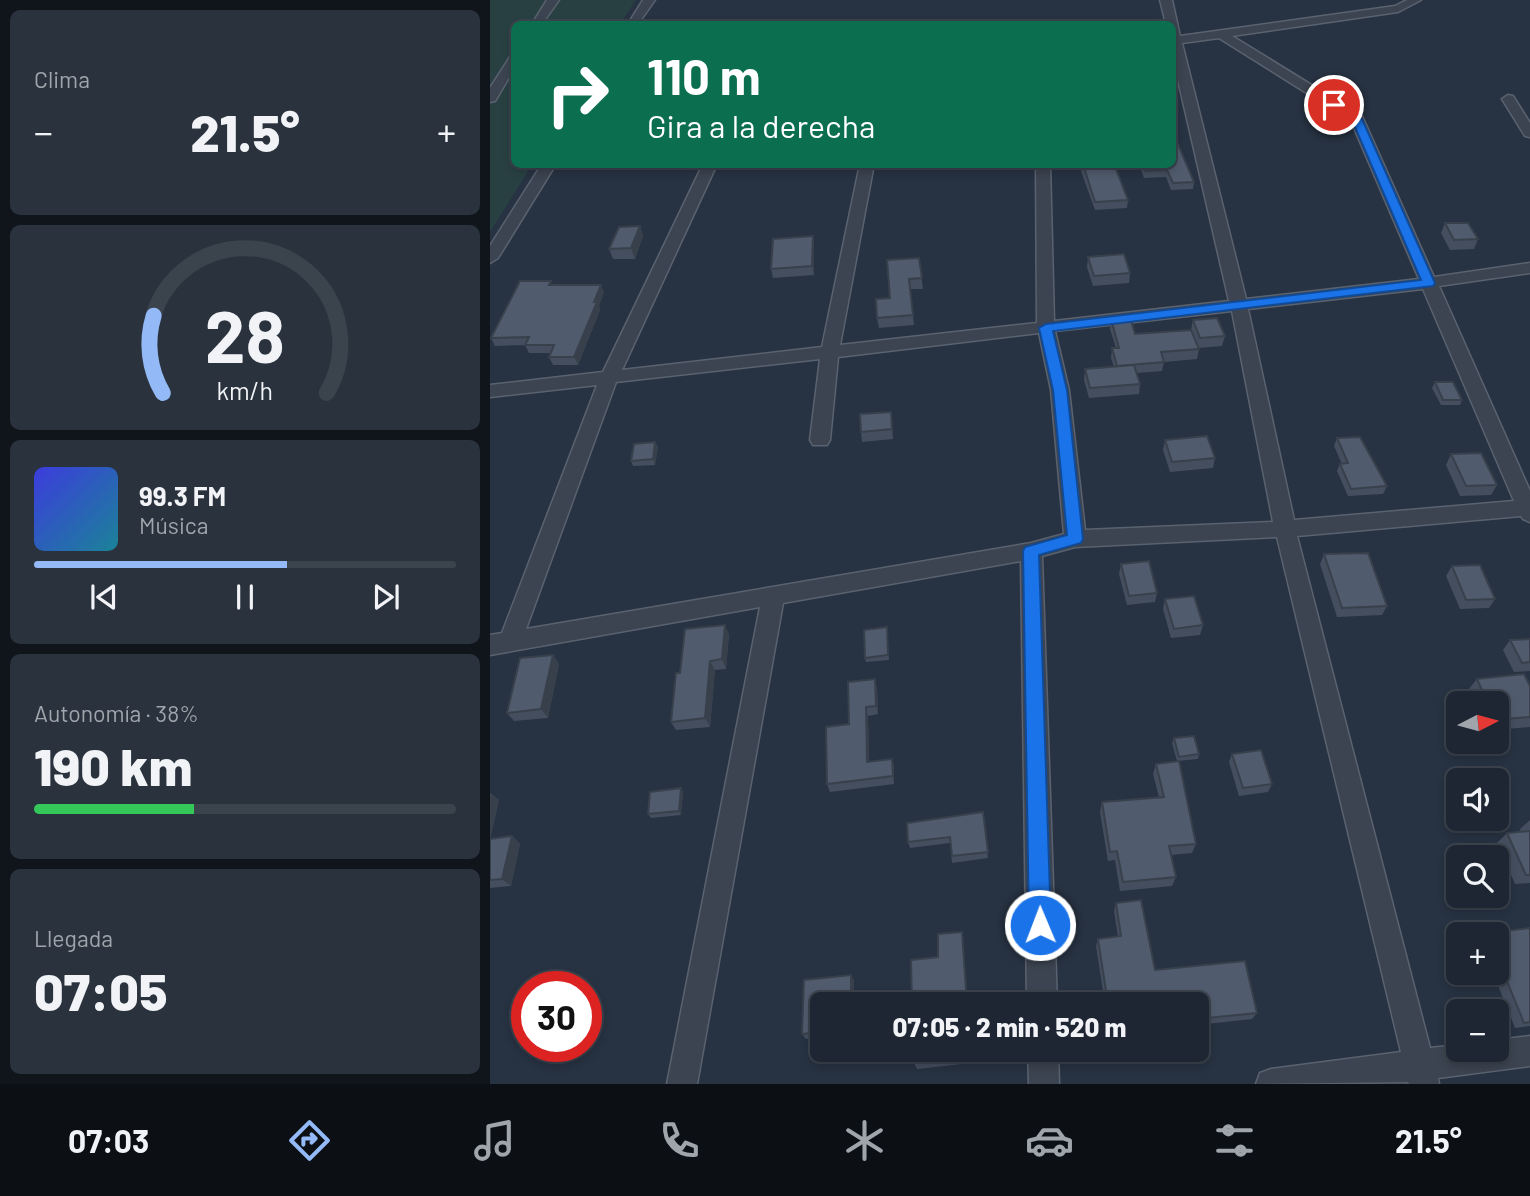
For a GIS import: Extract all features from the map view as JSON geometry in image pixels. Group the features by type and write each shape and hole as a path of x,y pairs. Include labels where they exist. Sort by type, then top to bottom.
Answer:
{"street":[{"path":"539,21 553,0"},
{"path":"636,21 649,0"},
{"path":"1166,0 1170,21"},
{"path":"1176,34 1222,35 1398,9 1415,0"},
{"path":"500,644 1031,551 1075,539 1285,529 1529,510 1357,119 1222,35"},
{"path":"1176,46 1239,306 1285,529 1422,1074"},
{"path":"490,98 502,79"},
{"path":"1508,99 1530,133"},
{"path":"490,258 546,168"},
{"path":"500,644 609,378 708,168"},
{"path":"820,440 830,352 866,168"},
{"path":"1043,168 1046,328 1060,390 1075,539"},
{"path":"490,391 1239,306 1530,268"},
{"path":"1031,551 1042,992"},
{"path":"682,1084 773,597"},
{"path":"1271,1084 1422,1074 1530,1051"},
{"path":"1043,1062 1044,1084"}],"green space":[{"path":"490,0 636,0 622,21 511,21 511,168 530,168 490,232"}],"building":[{"path":"1176,139 1194,182 1173,183 1167,170 1145,171 1144,168 1176,168"},
{"path":"1084,168 1116,168 1128,200 1095,202"},
{"path":"1445,223 1468,223 1478,239 1454,240"},
{"path":"640,226 631,248 609,249 619,227"},
{"path":"813,236 812,266 771,269 773,239"},
{"path":"1124,254 1130,273 1094,276 1088,257"},
{"path":"919,258 922,278 909,279 913,315 877,318 876,299 890,298 887,260"},
{"path":"520,281 551,281 549,285 601,285 594,302 597,302 574,357 549,357 554,345 525,345 529,337 491,338"},
{"path":"1130,317 1135,334 1191,330 1199,349 1161,352 1164,362 1117,366 1112,348 1119,348 1111,319"},
{"path":"1217,318 1225,336 1200,338 1193,320"},
{"path":"1134,365 1140,384 1090,388 1085,369"},
{"path":"1435,382 1453,382 1462,400 1443,400"},
{"path":"891,412 892,429 861,432 860,414"},
{"path":"1207,436 1215,458 1172,462 1165,440"},
{"path":"1360,437 1387,486 1351,489 1340,464 1348,463 1337,438"},
{"path":"655,442 653,459 631,461 634,444"},
{"path":"1481,453 1497,485 1466,486 1451,454"},
{"path":"1368,553 1387,606 1342,608 1324,554"},
{"path":"1149,561 1157,593 1129,596 1121,564"},
{"path":"1480,565 1495,599 1466,600 1452,566"},
{"path":"1194,596 1203,625 1174,629 1165,599"},
{"path":"725,625 722,659 710,661 705,718 671,722 676,673 680,673 685,629"},
{"path":"887,627 888,655 865,658 864,630"},
{"path":"1530,639 1530,662 1522,663 1510,640"},
{"path":"553,655 541,709 507,713 520,658"},
{"path":"1524,674 1530,686 1530,717 1509,719 1509,691 1482,691 1477,679"},
{"path":"875,679 876,706 866,707 867,762 892,759 893,776 827,784 826,727 849,724 848,682"},
{"path":"1194,736 1199,754 1179,757 1174,738"},
{"path":"1261,750 1272,784 1243,788 1232,754"},
{"path":"1179,761 1196,844 1169,846 1176,877 1123,882 1117,851 1110,852 1102,802 1164,797 1156,764"},
{"path":"681,788 679,811 648,814 650,792"},
{"path":"983,812 988,852 952,856 950,837 908,842 907,823"},
{"path":"1530,831 1530,875 1526,875 1507,833"},
{"path":"512,836 502,879 490,880 490,839"},
{"path":"1141,900 1155,970 1245,961 1257,1013 1209,1018 1209,992 1106,992 1098,939 1121,936 1116,903"},
{"path":"1530,928 1530,1022 1524,1023 1509,985 1509,930"},
{"path":"962,932 966,992 912,992 911,960 938,957 938,934"},
{"path":"851,975 851,992 810,992 810,1033 802,1034 804,980"}],"route":[{"path":"1040,925 1031,551 1075,539 1060,390 1046,328 1429,283 1357,119 1334,105"}]}
